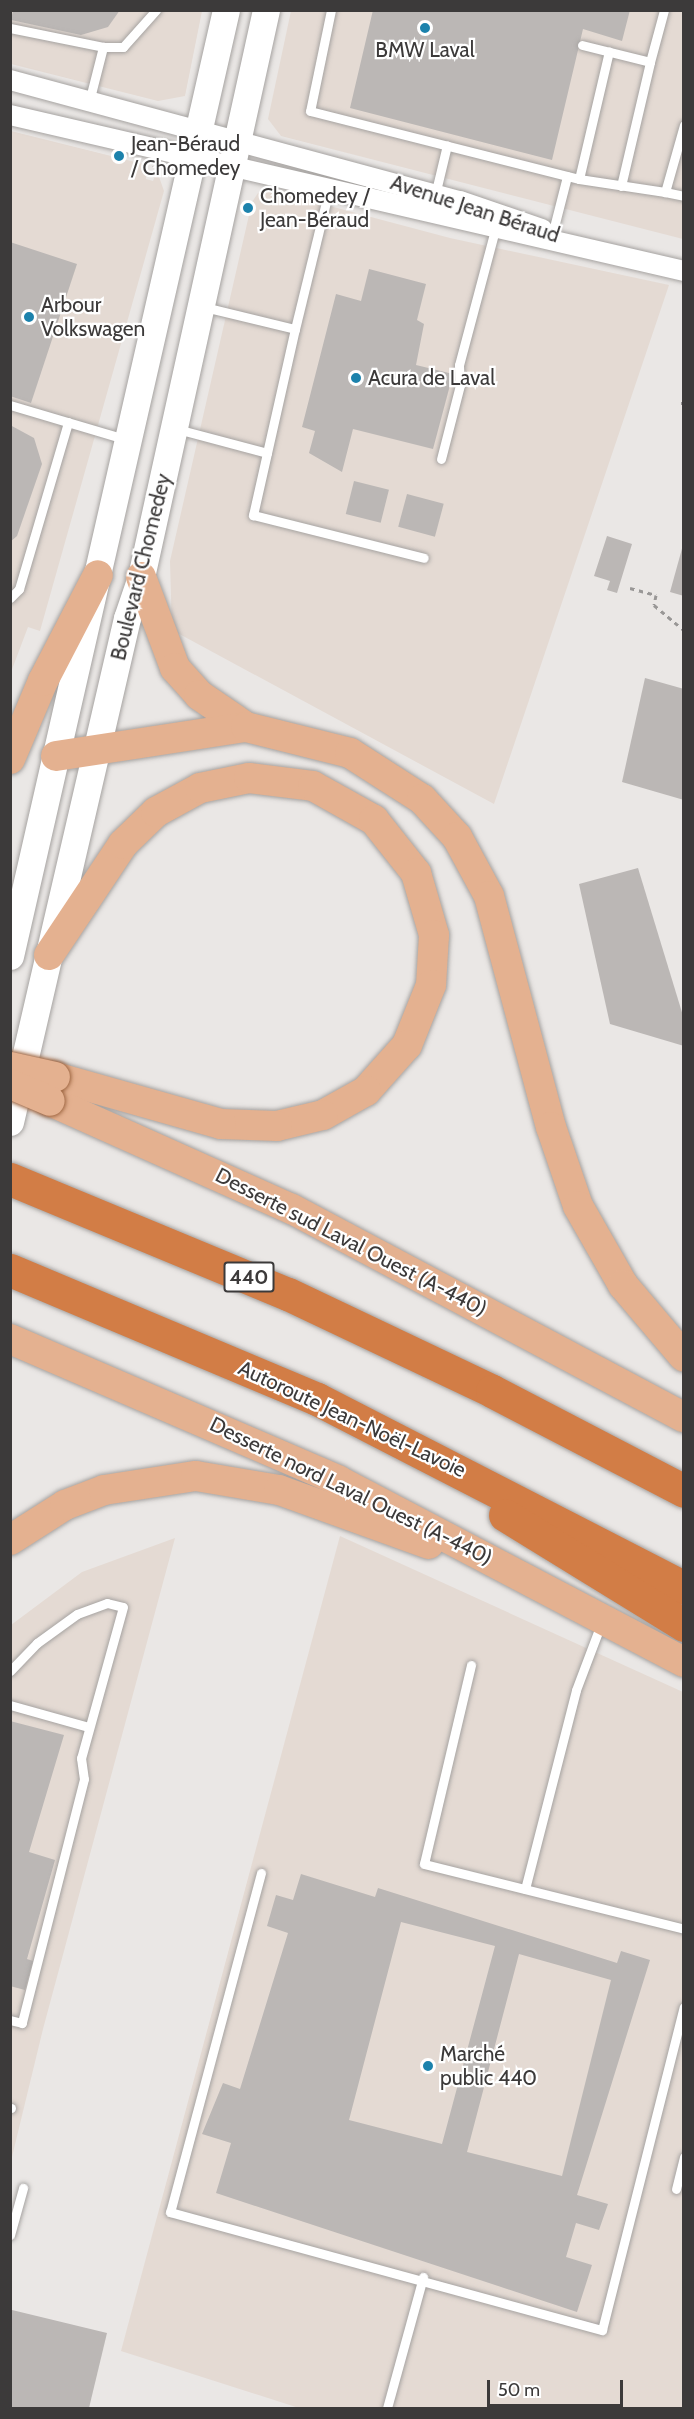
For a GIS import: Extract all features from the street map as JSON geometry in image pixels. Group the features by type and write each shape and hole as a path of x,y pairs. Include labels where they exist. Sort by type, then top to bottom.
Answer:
{"highway":[{"name":"440","path":"21,1183 362,1328 684,1491"},
{"name":"Autoroute Jean-Noël-Lavoie","path":"11,1271 317,1399 684,1588"},
{"path":"317,1399 684,1625"}],"main road":[{"path":"10,759 43,681 99,575"},
{"path":"141,577 175,668 199,695 246,728"},
{"path":"56,756 246,728 320,742 366,760 422,799 458,837 489,896 571,1188 623,1285 684,1357"},
{"path":"10,1067 52,1089 221,1124 277,1126 322,1114 371,1086 407,1045 431,985 434,935 416,873 374,820 320,789 249,778 200,788 145,821 114,857 49,955"},
{"name":"Desserte sud Laval Ouest (A-440)","path":"10,1084 52,1089 292,1209 684,1417"},
{"name":"Desserte nord Laval Ouest (A-440)","path":"10,1338 249,1439 529,1579 684,1662"},
{"path":"10,1540 64,1505 104,1490 156,1478 214,1478 279,1490 529,1579"}],"street":[{"name":"Boulevard Chomedey","path":"10,956 195,160 226,10"},
{"name":"Boulevard Chomedey","path":"10,1122 97,750 141,577 267,10"},
{"name":"Avenue Jean Béraud","path":"10,80 90,98 201,130 236,154 329,189 429,215 497,221"},
{"name":"Avenue Jean Béraud","path":"10,115 195,160 236,154 435,194 497,221 684,271"}],"lane":[{"path":"10,28 103,47 123,46 156,10"},
{"path":"331,10 310,111 579,179 684,196"},
{"path":"621,186 664,10"},
{"path":"582,45 650,62"},
{"path":"90,98 103,47"},
{"path":"579,179 609,51"},
{"path":"665,192 684,125"},
{"path":"429,215 447,145"},
{"path":"552,236 567,176"},
{"path":"329,189 253,515 424,558"},
{"path":"441,459 497,221"},
{"path":"202,306 296,329"},
{"path":"10,405 130,441"},
{"path":"10,598 20,589 68,422"},
{"path":"174,429 267,453"},
{"path":"10,1671 37,1643 77,1614 102,1604 123,1607 81,1758 84,1779 22,2023 10,2020"},
{"path":"525,1889 576,1690 603,1619"},
{"path":"471,1665 424,1864 684,1929"},
{"path":"10,1705 89,1727"},
{"path":"261,1872 170,2212 423,2277 602,2330 684,2007"},
{"path":"676,2189 684,2157"},
{"path":"10,2235 23,2188"},
{"path":"387,2409 423,2277"}],"path":[{"path":"151,175 154,166"},
{"path":"630,588 656,595 654,604 683,627"}],"shaded area":[{"path":"10,11 202,11 185,96 158,101 11,64"},
{"path":"291,11 683,11 683,239 281,136 268,119"},
{"path":"11,131 147,165 146,179 153,181 157,171 164,191 40,631 28,627 11,672"},
{"path":"273,191 450,238 669,285 494,804 172,630 170,561 252,202 258,193"},
{"path":"340,1536 683,1692 683,2408 299,2408 121,2351"},
{"path":"175,1538 43,2029 11,2161 11,1625 82,1572"}],"building":[{"path":"13,10 120,10 108,27 81,35 11,20"},
{"path":"373,10 630,10 622,41 583,29 552,160 350,108"},
{"path":"10,242 77,264 31,403 10,396"},
{"path":"369,269 426,284 417,320 424,324 416,365 453,374 433,449 353,429 342,472 309,453 315,431 302,427 336,294 361,301"},
{"path":"10,425 34,438 42,464 17,536 10,542"},
{"path":"354,481 389,490 381,523 346,514"},
{"path":"407,494 444,504 435,537 398,527"},
{"path":"607,536 632,544 617,593 607,590 610,581 594,576"},
{"path":"684,545 684,596 670,592"},
{"path":"645,678 684,689 684,800 622,782"},
{"path":"638,868 684,1019 684,1046 610,1024 579,884"},
{"path":"10,1721 64,1735 29,1852 55,1860 27,1959 33,1961 25,1990 10,1986"},
{"path":"301,1874 375,1897 378,1888 617,1963 621,1951 650,1960 577,2195 608,2204 599,2230 576,2223 566,2257 592,2265 577,2312 216,2193 231,2143 202,2134 223,2083 240,2089 288,1933 267,1926 276,1895 293,1900","holes":["401,1922 495,1946 442,2144 349,2120","519,1954 611,1980 562,2176 467,2152"]},
{"path":"12,2310 107,2333 89,2408 10,2408"}],"place":[{"name":"BMW Laval","path":"425,28"},
{"name":"Jean-Béraud / Chomedey","path":"119,156"},
{"name":"Chomedey / Jean-Béraud","path":"248,208"},
{"name":"Arbour Volkswagen","path":"29,317"},
{"name":"Acura de Laval","path":"356,378"},
{"name":"Marché public 440","path":"428,2066"}]}
